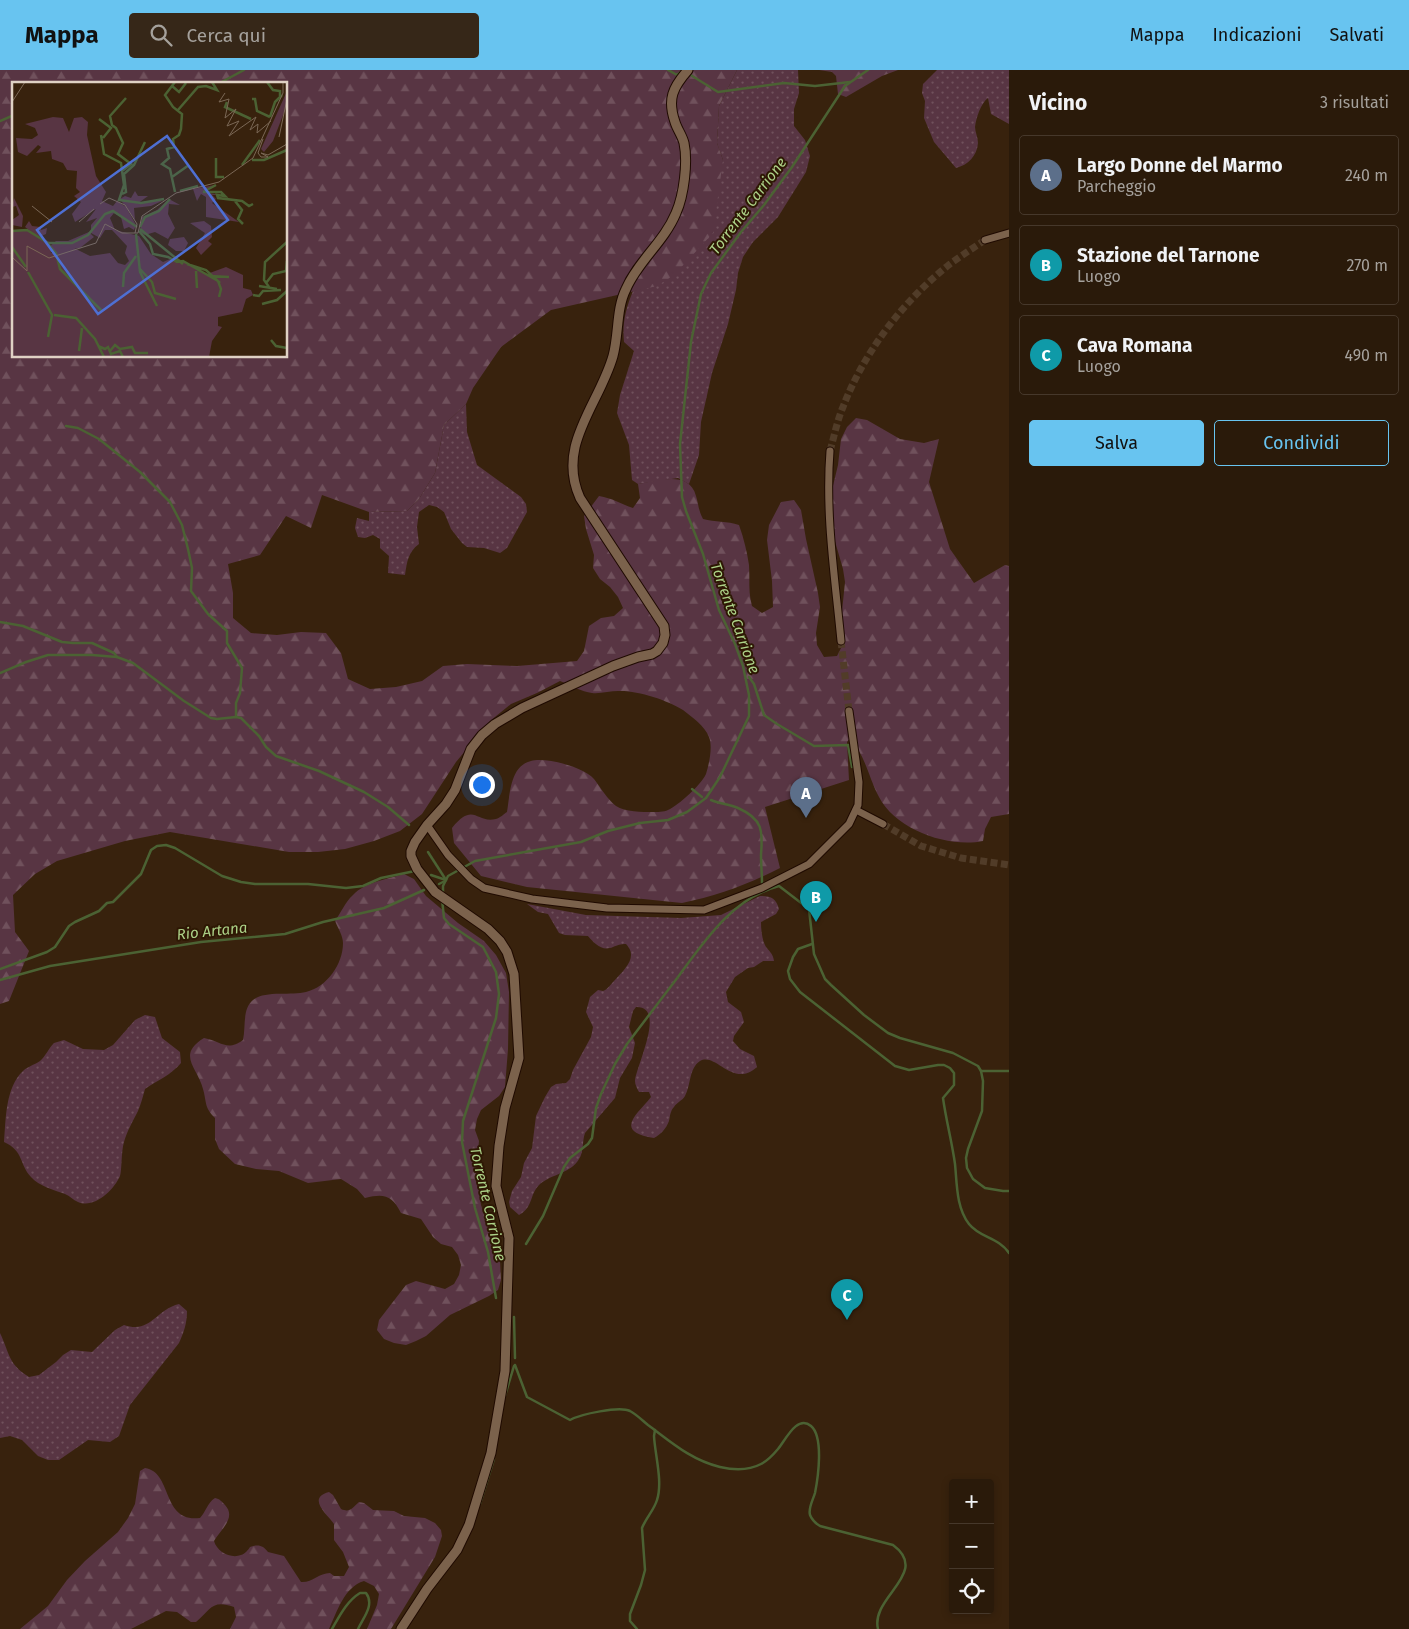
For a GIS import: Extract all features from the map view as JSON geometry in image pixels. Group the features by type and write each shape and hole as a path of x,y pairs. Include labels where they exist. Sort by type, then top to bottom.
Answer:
{"street":[{"path":"401,1629 427,1589 457,1550 469,1525 491,1452 505,1371 509,1238 496,1186 499,1146 505,1108 519,1058 514,974 507,952 500,941 488,929 435,892 417,869 411,856 411,850 427,825 446,804 455,790 472,749 482,735 495,724 522,708 613,666 652,654 657,651 665,635 664,626 580,498 574,480 572,461 575,445 610,364 616,345 621,304 625,289 660,241 677,211 687,167 683,141 672,111 672,94 675,85 688,70"},
{"path":"985,240 1009,233"},
{"path":"830,452 828,482 833,562 841,641"},
{"path":"427,825 448,855 471,879 484,888 532,899 607,908 704,910 762,888 809,864 849,824 858,805 859,782 850,711"},
{"path":"856,810 883,824"}],"green space":[{"path":"0,70 737,70 719,106 717,143 723,160 713,233 674,275 657,286 551,310 501,347 473,388 466,404 444,425 435,473 419,499 407,511 369,512 322,495 311,528 286,516 260,555 228,564 233,593 233,618 251,633 277,635 301,632 326,633 341,653 348,679 370,689 396,687 422,681 443,666 467,664 517,666 577,661 584,651 589,626 601,618 614,616 623,608 618,597 600,579 593,568 594,555 584,516 599,496 633,508 640,498 638,484 672,479 687,483 692,488 703,519 739,525 749,565 752,606 762,613 773,607 767,540 769,525 781,502 794,500 801,510 818,593 820,607 816,633 817,645 824,657 837,656 843,644 841,621 845,582 832,531 832,490 838,465 841,439 847,427 856,418 867,420 900,439 924,443 939,439 929,482 950,549 974,583 1005,565 1009,566 1009,814 991,817 985,829 983,841 954,842 924,834 898,819 887,809 875,789 863,759 850,738 847,742 849,780 765,807 780,868 733,889 682,903 527,887 481,876 454,843 452,828 465,816 475,815 489,820 507,812 512,782 524,764 531,761 546,760 574,767 594,779 616,806 639,812 666,811 695,789 706,774 711,750 709,737 701,725 683,710 660,699 643,694 626,691 592,693 560,681 511,704 490,721 456,762 422,814 400,831 374,841 345,849 318,852 289,852 170,832 125,841 57,861 35,874 13,895 15,932 29,951 9,1001 0,1004"},
{"path":"737,70 798,70 799,93 794,109 794,126 805,140 810,156 806,172 778,217 753,242 743,257 728,324 712,373 701,422 699,455 689,484 678,478 638,484 632,480 629,445 617,413 620,395 634,351 624,342 624,322 633,291 657,285 723,160 717,143 719,106"},
{"path":"819,70 898,70 882,76 846,97 838,94 836,76 832,72"},
{"path":"937,70 1009,70 1009,124 991,114 988,98 985,100 976,123 975,129 978,143 976,152 968,162 956,168 934,142 924,118 923,84"},
{"path":"466,404 467,432 477,465 521,497 526,504 527,512 507,548 500,553 484,548 467,547 451,529 444,512 437,507 429,505 419,512 417,527 419,544 410,554 405,575 388,573 389,556 380,548 380,539 373,535 365,538 358,537 355,528 357,518 369,521 369,512 407,511 419,499 435,473 444,425"},
{"path":"404,874 414,879 426,896 458,923 484,941 496,955 506,973 509,992 505,1087 499,1096 481,1110 475,1130 479,1141 476,1169 481,1205 500,1261 501,1280 498,1290 450,1315 426,1336 406,1345 384,1339 377,1330 379,1320 406,1285 416,1281 445,1289 454,1284 459,1275 461,1265 458,1255 452,1247 441,1244 433,1237 421,1219 401,1213 394,1202 387,1197 365,1198 357,1189 341,1179 308,1183 279,1171 256,1169 235,1164 219,1149 215,1139 215,1118 207,1108 203,1089 190,1056 191,1050 204,1038 224,1045 233,1045 243,1040 247,1008 258,997 271,994 306,992 327,980 337,966 342,951 342,938 335,921 350,898 364,887"},
{"path":"760,896 772,898 779,909 776,914 761,922 766,947 774,961 763,961 754,967 748,968 735,977 726,992 728,1002 741,1012 744,1022 734,1036 733,1041 740,1049 754,1056 757,1067 748,1073 740,1074 712,1061 700,1061 692,1072 685,1096 671,1112 665,1129 654,1138 642,1135 631,1127 635,1116 651,1097 649,1092 639,1092 635,1081 650,1026 649,1016 645,1009 636,1007 633,1011 629,1027 635,1043 632,1058 620,1078 615,1098 585,1133 582,1153 576,1164 540,1184 527,1208 519,1215 510,1207 509,1202 512,1191 521,1177 524,1163 532,1148 536,1116 551,1087 556,1084 566,1083 570,1079 591,1037 593,1027 586,1012 590,997 598,990 603,991 609,987 626,968 631,959 630,949 626,944 602,948 588,936 559,933 548,914 538,912 527,904 586,915 681,918 721,915"},
{"path":"145,1015 155,1017 162,1038 180,1052 181,1063 169,1074 145,1089 124,1142 121,1173 117,1181 103,1197 90,1203 78,1202 67,1195 38,1183 27,1172 15,1149 4,1142 6,1114 10,1095 17,1078 25,1070 42,1059 54,1043 64,1040 83,1049 104,1050 113,1045 135,1020"},
{"path":"179,1304 187,1311 185,1327 179,1343 130,1405 119,1436 110,1442 88,1440 59,1460 48,1460 38,1456 22,1440 10,1436 0,1438 0,1333 13,1363 29,1377 39,1375 71,1350 92,1352 115,1330 124,1325 133,1327 147,1324 164,1311"},
{"path":"145,1468 154,1472 160,1478 179,1513 188,1517 200,1518 210,1502 215,1498 225,1505 228,1510 228,1519 214,1541 225,1554 237,1556 244,1554 250,1547 258,1545 268,1552 284,1556 301,1582 309,1581 326,1573 334,1576 344,1576 349,1567 343,1552 334,1540 334,1524 324,1512 319,1502 319,1498 322,1495 329,1492 333,1495 341,1509 349,1510 359,1502 364,1503 373,1510 394,1511 404,1516 425,1518 435,1523 441,1530 442,1536 435,1557 391,1629 367,1629 377,1605 379,1594 374,1586 364,1581 357,1584 346,1594 329,1629 230,1629 236,1617 234,1607 221,1604 209,1609 196,1622 191,1622 177,1612 166,1611 131,1629 20,1629 48,1606 67,1580 118,1532 135,1504 140,1471"}],"waterway":[{"path":"222,82 244,70"},
{"path":"668,70 677,75 682,71"},
{"name":"Torrente Carrione","path":"443,894 443,886 448,876 475,861 581,842 608,831 640,823 668,820 687,812 706,798 720,777 749,716 749,695 743,666 719,610 703,554 682,497 680,444 691,342 701,294 711,273 792,167 845,86 868,70"},
{"path":"689,74 718,92 784,83 815,86 850,82"},
{"path":"0,121 12,116"},
{"path":"66,426 78,428 99,439 140,472 170,502 182,525 188,549 192,568 191,591 208,614 227,631 227,643 242,668 240,693 236,703 236,716"},
{"path":"0,622 23,626 62,642 92,643 114,653 117,657"},
{"path":"0,673 48,655 117,657 133,663 184,701 211,718 241,718 276,756 319,771 364,792 388,807 409,825"},
{"path":"749,677 754,684 764,715 814,746 848,745 852,767"},
{"path":"692,789 702,797"},
{"path":"711,800 738,808 757,821 762,839 762,883"},
{"path":"0,969 47,952 55,947 69,926 99,911 107,903 113,902 141,874 151,850 157,846 166,845 175,848 222,876 255,884 308,884 346,888 363,886 381,878 415,871"},
{"path":"428,852 446,880"},
{"path":"431,875 446,880"},
{"name":"Torrente Carrione","path":"439,884 445,881"},
{"path":"526,1244 543,1216 564,1167 570,1158 588,1144 592,1138 596,1108 601,1094 627,1044 721,922 748,900 779,886 809,909 814,954 825,979 864,1015 888,1033 953,1053 978,1066 983,1081 982,1111 968,1149 966,1158 967,1168 973,1179 985,1188 1009,1191"},
{"name":"Rio Artana","path":"0,980 50,966 201,942 285,934 323,922 384,908 424,890"},
{"name":"Torrente Carrione","path":"442,899 444,918 449,924 483,947 496,972 499,994 496,1018 463,1121 462,1142 475,1208 488,1252 496,1298"},
{"path":"812,944 798,949 788,971 790,979 800,992 895,1066 909,1070 944,1065 954,1073 954,1085 943,1098 962,1210 973,1229 1000,1244 1009,1253"},
{"path":"981,1071 1009,1071"},
{"name":"Torrente Carrione","path":"514,1317 515,1358"},
{"path":"515,1365 527,1397 570,1420 600,1411 618,1409 630,1411 682,1450 700,1460 720,1467 730,1469 751,1468 763,1463 772,1456 796,1426 801,1423 811,1426 818,1439 819,1448 815,1493 810,1510 810,1515 815,1523 820,1526 893,1545 903,1555 906,1565 903,1575 882,1606 878,1617 878,1629"},
{"name":"Torrente Carrione","path":"504,1399 514,1366"},
{"path":"637,1629 630,1621 630,1614 645,1570 642,1528 656,1504 659,1493 655,1430"},
{"name":"Torrente Carrione","path":"480,1504 494,1459"},
{"path":"332,1629 351,1600 360,1593 366,1593 369,1607 358,1629"}],"tunnel":[{"path":"830,451 839,418 852,387 874,347 887,329 916,294 950,264 985,240"},
{"path":"841,641 849,711"},
{"path":"883,824 921,846 961,858 1009,865"}],"place":[{"name":"Largo Donne del Marmo","path":"806,818"},
{"name":"Stazione del Tarnone","path":"816,922"},
{"name":"Cava Romana","path":"847,1320"}]}
